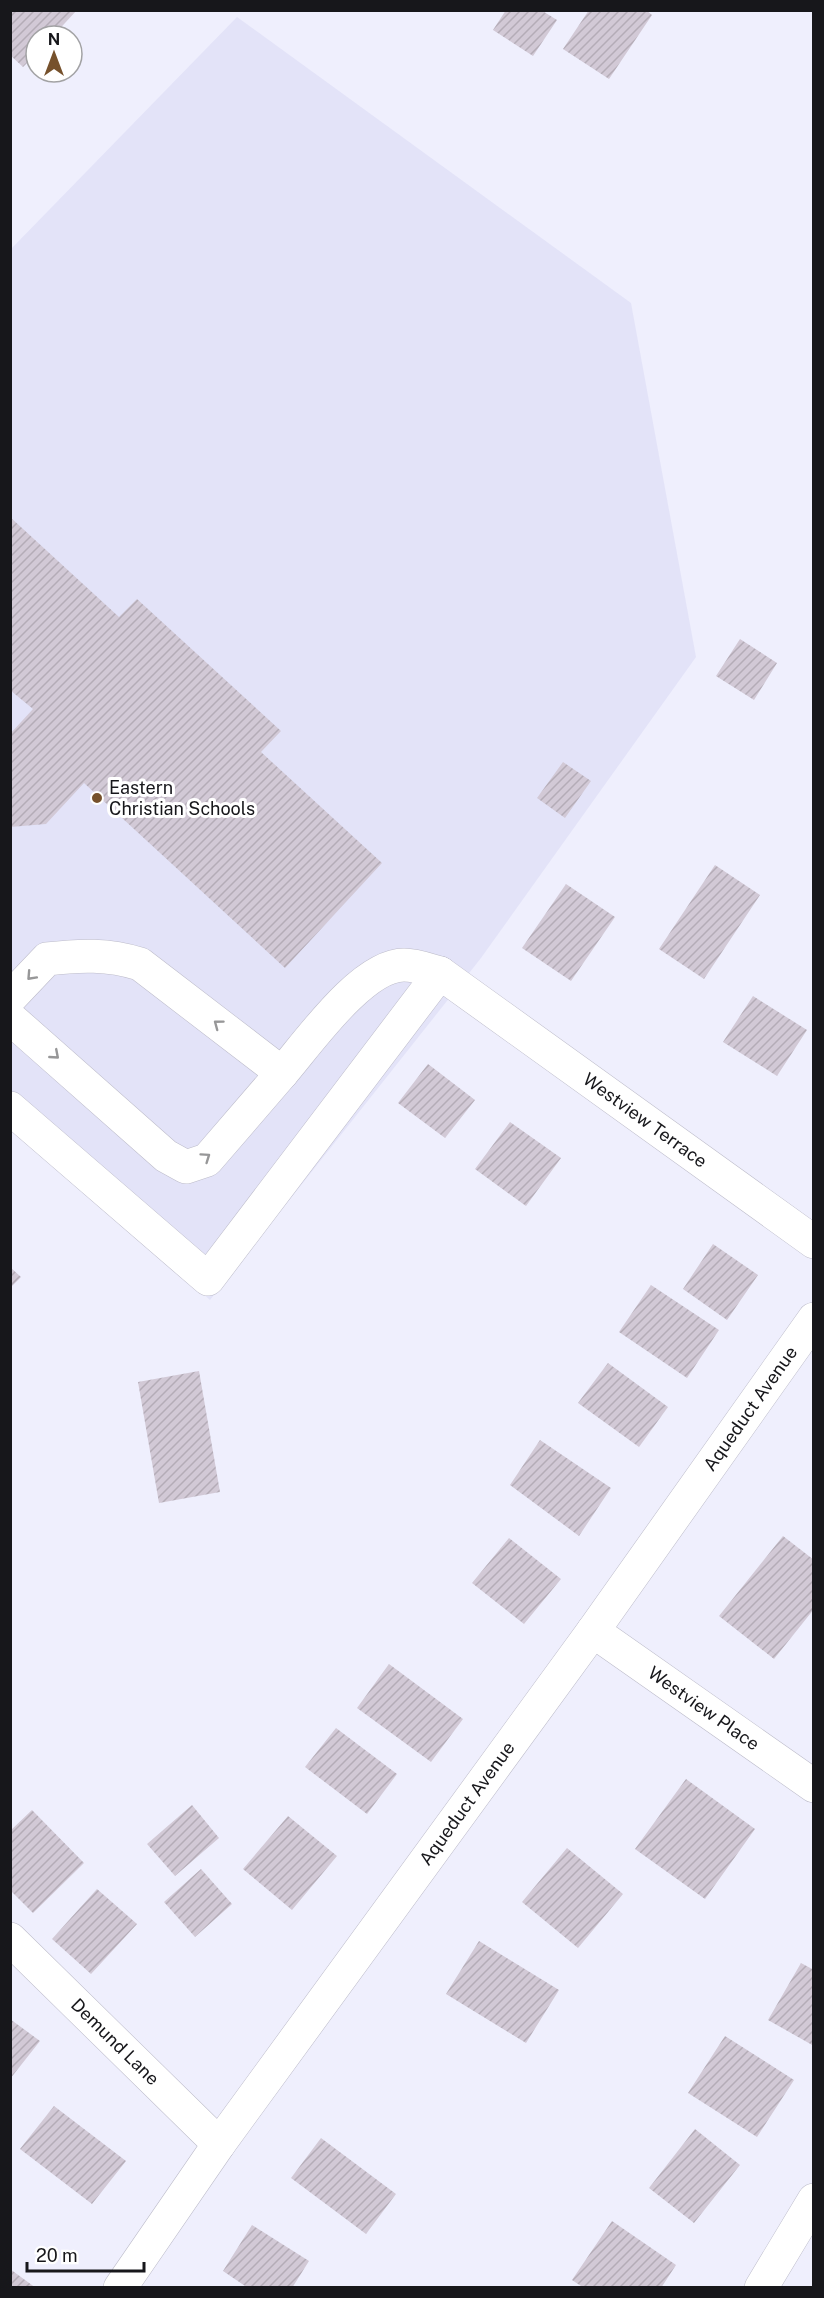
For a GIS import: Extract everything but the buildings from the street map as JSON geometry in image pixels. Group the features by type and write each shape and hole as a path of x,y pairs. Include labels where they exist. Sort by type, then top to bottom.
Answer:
{"street":[{"path":"10,998 47,958 89,955 117,957 140,964 282,1073"},
{"path":"10,1018 166,1156 186,1167 207,1160 350,993 387,968 405,965 440,973 208,1279 10,1108"},
{"name":"Westview Terrace","path":"440,973 813,1242"},
{"name":"Aqueduct Avenue","path":"120,2288 219,2144 593,1631 813,1319"},
{"name":"Westview Place","path":"593,1631 813,1786"},
{"name":"Demund Lane","path":"10,1939 219,2144"},
{"path":"760,2288 813,2200"}],"shaded area":[{"path":"237,17 631,303 696,657 481,958 210,1300 11,1124 11,249"}],"place":[{"name":"Eastern Christian Schools","path":"97,798"}]}
